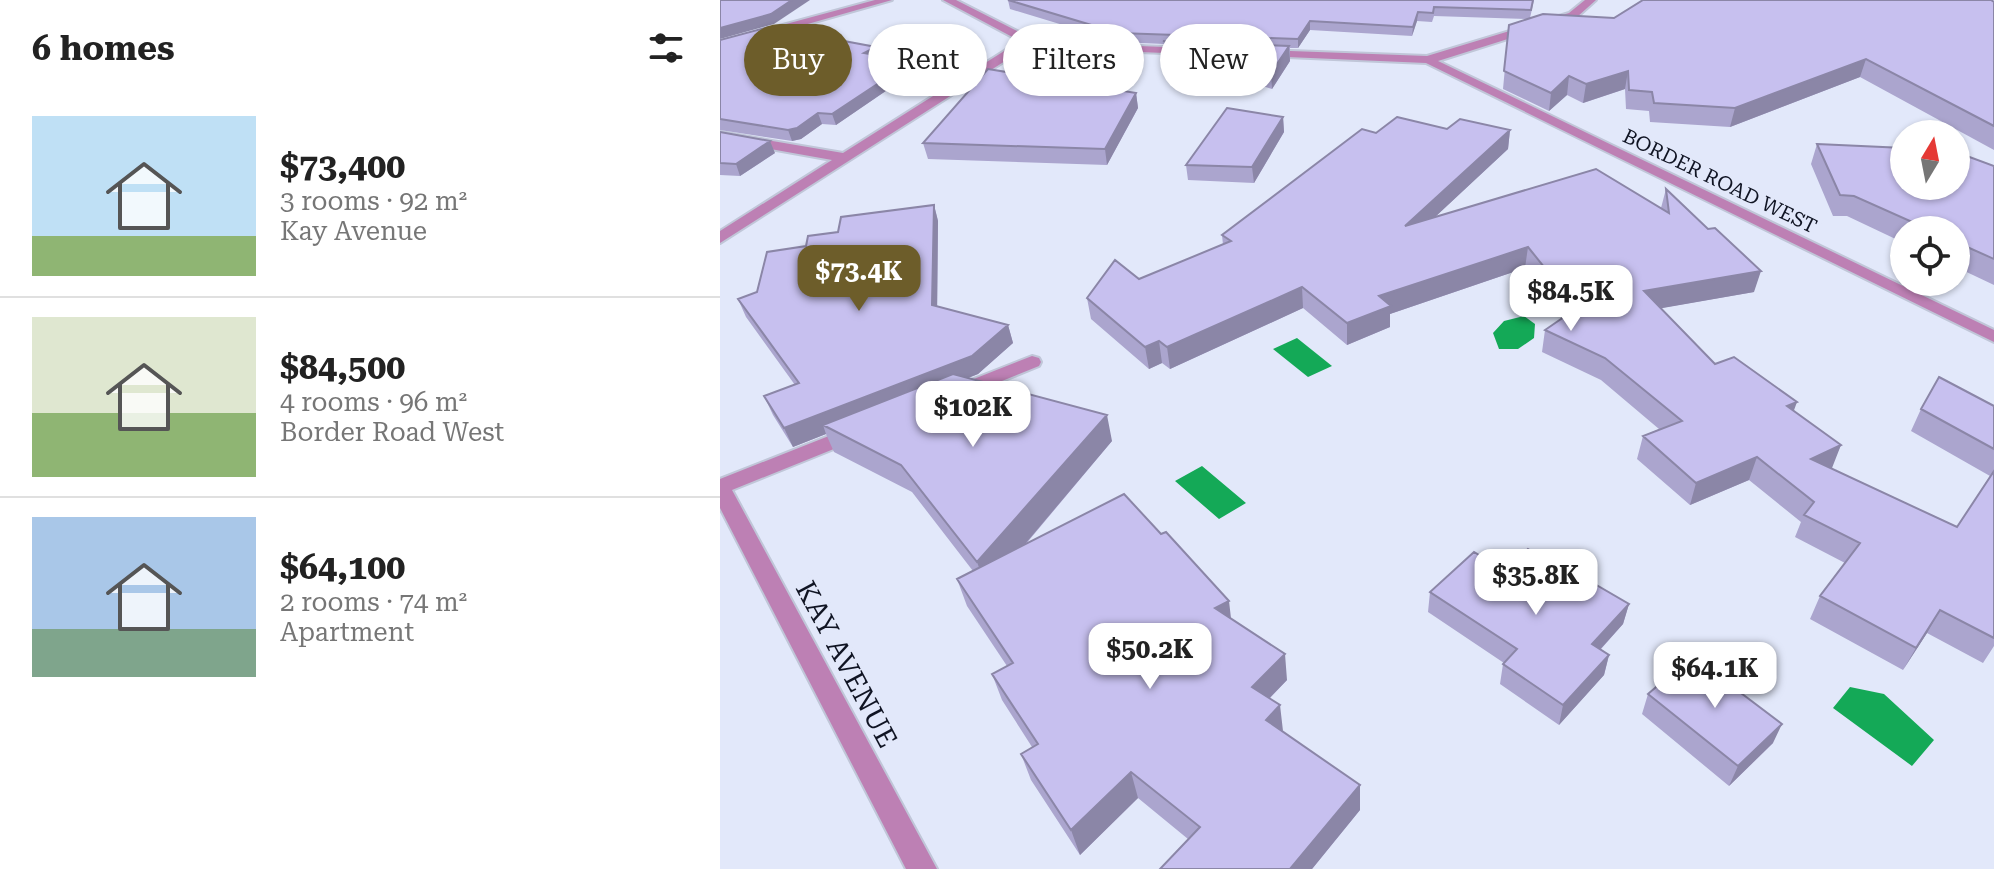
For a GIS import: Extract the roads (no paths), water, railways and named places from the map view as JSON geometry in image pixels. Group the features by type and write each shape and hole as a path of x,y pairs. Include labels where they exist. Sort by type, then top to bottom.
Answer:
{"street":[{"path":"720,46 887,0"},
{"path":"948,0 1003,28"},
{"path":"1277,53 1428,60 1573,15 1591,0"},
{"path":"720,238 1003,57"},
{"name":"BORDER ROAD WEST","path":"1428,60 1994,337"},
{"path":"720,136 845,158"},
{"path":"720,222 741,224"},
{"path":"943,398 1032,362"},
{"path":"720,487 868,427"},
{"name":"KAY AVENUE","path":"720,487 922,869"}]}
